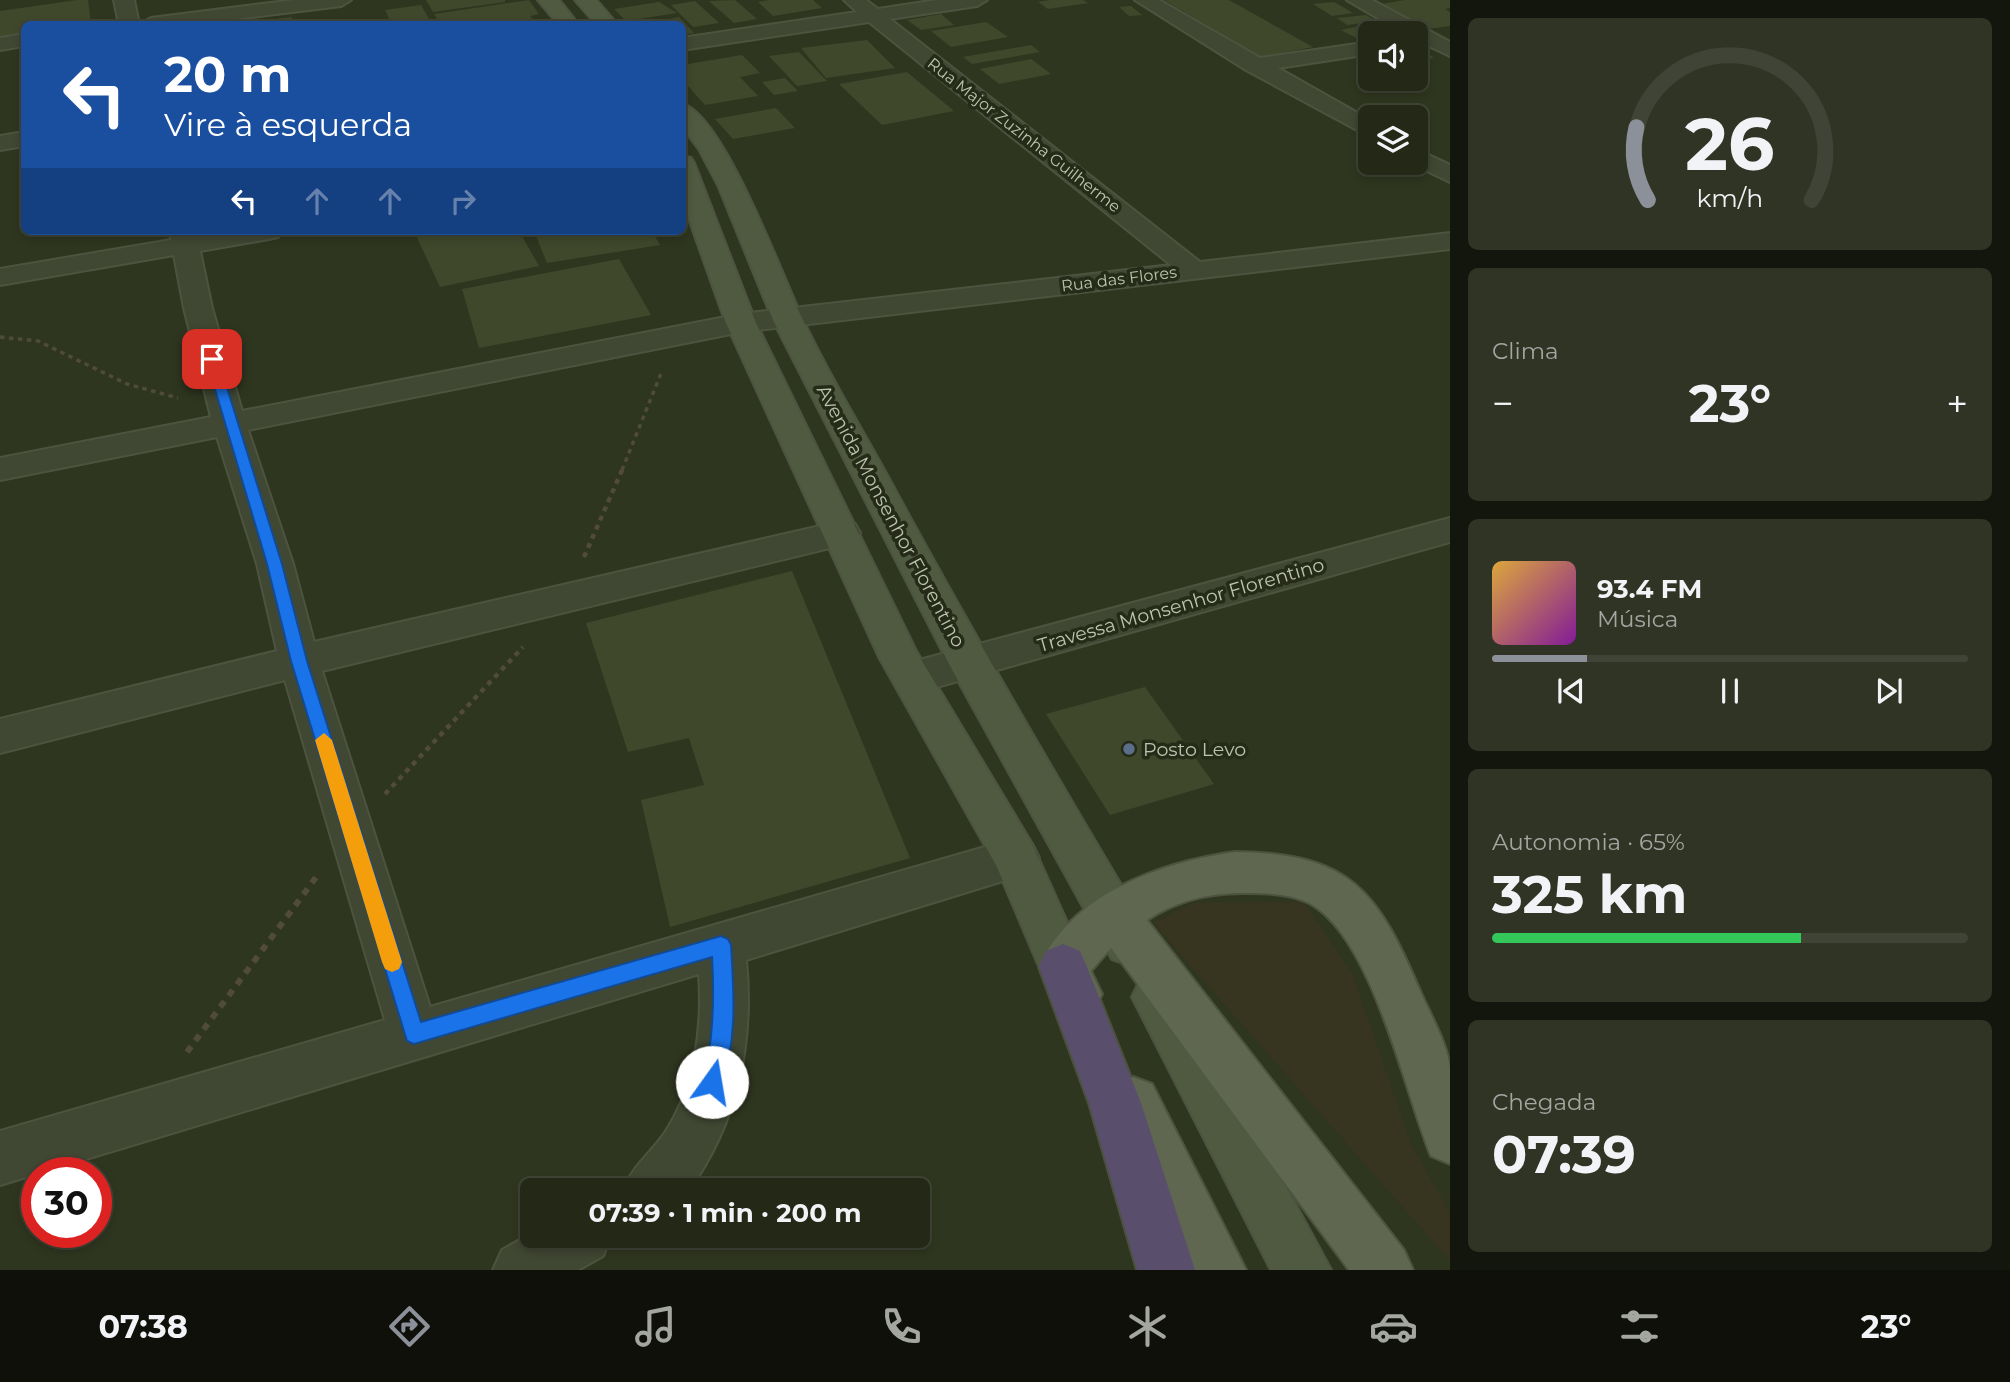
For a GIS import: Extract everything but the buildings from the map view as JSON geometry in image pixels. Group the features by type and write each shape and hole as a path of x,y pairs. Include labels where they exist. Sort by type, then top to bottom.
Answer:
{"highway":[{"path":"1063,967 1115,1104 1166,1270"}],"main road":[{"path":"548,0 566,21"},
{"path":"585,0 604,21"},
{"name":"Avenida Monsenhor Florentino","path":"686,116 710,147 731,185 788,320 969,664 1114,914 1302,1270"},
{"path":"686,174 741,323 912,678 1016,858 1063,967 1217,1270"},
{"path":"1063,967 1114,914 1166,885 1211,874 1273,873 1322,885 1352,909 1374,943 1408,1017 1450,1138"},
{"path":"1114,914 1384,1270"}],"street":[{"path":"124,0 128,21"},
{"path":"175,21 341,0"},
{"path":"686,43 863,7 977,0"},
{"path":"1145,0 1358,123"},
{"path":"1357,0 1450,50"},
{"name":"Rua Major Zuzinha Guilherme","path":"863,7 1194,270"},
{"path":"0,44 21,40"},
{"path":"1254,65 1358,50"},
{"path":"0,143 21,140"},
{"path":"1428,163 1450,175"},
{"path":"0,277 185,238 221,235"},
{"path":"185,238 198,307 227,417 275,564 299,661 414,1034"},
{"name":"Rua das Flores","path":"0,469 227,417 741,323 788,320 1450,241"},
{"name":"Travessa Monsenhor Florentino","path":"912,678 1450,530"},
{"path":"0,736 299,661 842,533"},
{"path":"0,1158 1016,858"},
{"path":"665,1178 698,1126 718,1060 725,1006 721,945"},
{"path":"522,1270 561,1248"}],"path":[{"path":"138,1117 351,830 509,663 565,598 649,408 673,336"},
{"path":"0,337 38,341 127,384 227,417"}],"shaded area":[{"path":"1304,902 1353,975 1411,1144 1450,1212 1450,1261 1153,923 1192,903"}],"slow traffic":[{"path":"324,740 392,962"}],"place":[{"name":"Posto Levo","path":"1129,749"}],"route":[{"path":"212,359 229,423 275,564 299,661 414,1034 721,945 725,1006 718,1060 712,1082"}]}
